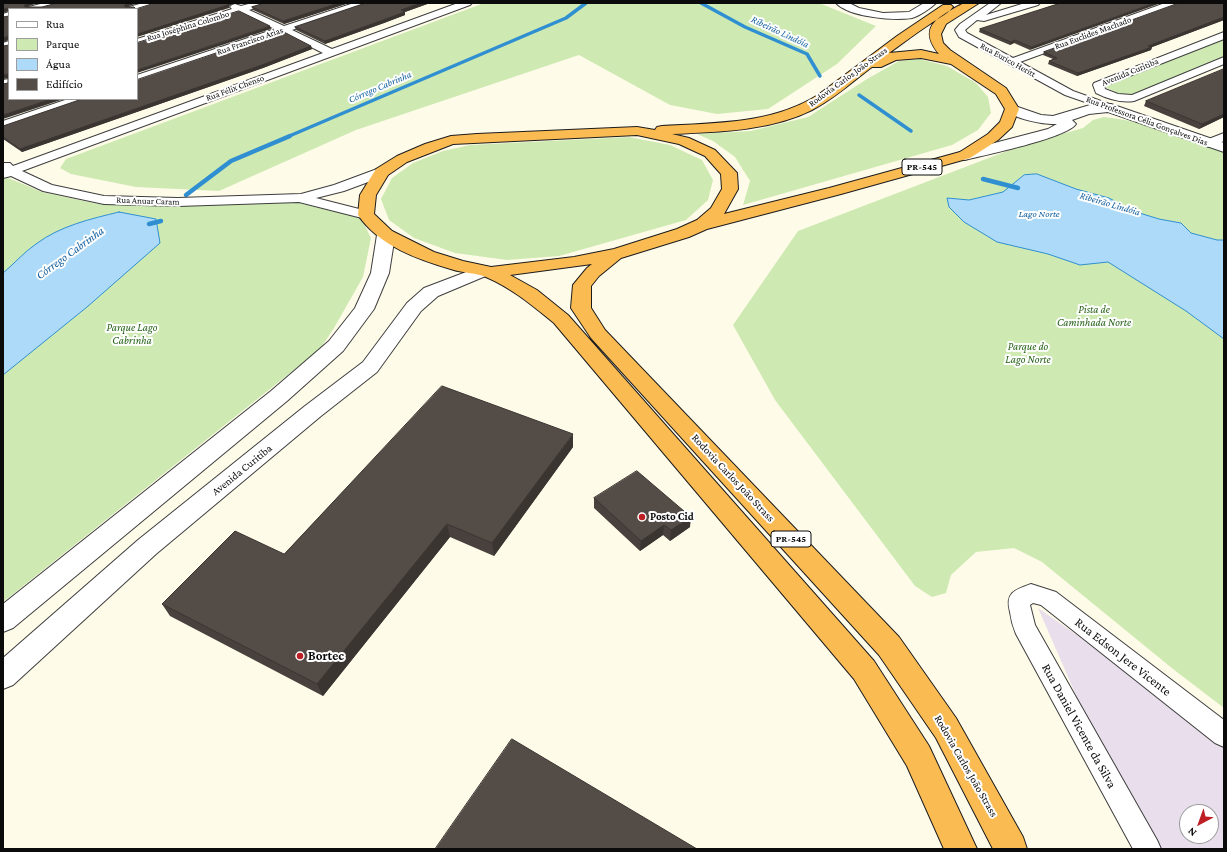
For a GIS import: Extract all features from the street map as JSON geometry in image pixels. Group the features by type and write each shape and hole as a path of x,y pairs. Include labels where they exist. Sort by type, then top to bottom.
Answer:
{"highway":[{"name":"Rodovia Carlos João Strass","path":"637,131 722,127 770,120 802,110 828,94 910,31 953,3"},
{"path":"973,3 940,23 935,32 937,45 954,61 983,77 1001,91 1012,109"},
{"path":"850,76 894,56 920,54 954,61"},
{"name":"PR-545","path":"703,224 835,192 965,155 993,137 1007,124 1012,109"},
{"path":"637,131 684,141 704,150 710,153 729,173 730,189 718,211 703,224 684,233 617,254 574,262 487,272 428,256 386,235 366,215 368,196 382,172 402,159 451,140 637,131"},
{"name":"Rodovia Carlos João Strass","path":"617,254 593,272 582,285 581,308 598,334 840,591 889,646 946,728 1011,849"},
{"name":"PR-545","path":"487,272 530,294 561,319 864,670 918,756 961,849"}],"street":[{"path":"36,8 54,3"},
{"path":"136,8 153,3"},
{"path":"225,3 285,29 332,53"},
{"name":"Rua Joséphina Colombo","path":"138,42 262,3"},
{"name":"Rua Francisco Arias","path":"138,79 363,3"},
{"name":"Rua Félix Chenso","path":"6,170 468,3"},
{"path":"841,3 856,10 883,16 911,15 931,3"},
{"path":"969,22 996,3"},
{"path":"1000,3 1020,7"},
{"path":"969,22 1034,3"},
{"name":"Rua Euclides Machado","path":"1011,62 1174,3"},
{"name":"Rua Eurico Heritt","path":"969,22 960,30 963,35 1069,93"},
{"name":"Avenida Curitiba","path":"1224,34 1098,85 1100,91 1113,96 1127,99 1134,98 1224,60"},
{"path":"1067,118 1078,104 1069,93"},
{"name":"Rua Professora Célia Gonçalves Dias","path":"1069,93 1217,146"},
{"path":"3,125 76,100"},
{"path":"1012,109 1034,117 1049,120 1067,118 1093,108 1111,108"},
{"path":"965,155 1053,132 1088,115 1104,113 1130,115"},
{"path":"1217,146 1224,137"},
{"name":"Rua Anuar Caram","path":"6,170 48,188 104,200 178,202 301,198"},
{"path":"301,198 339,188 382,172"},
{"path":"301,198 366,215"},
{"path":"3,620 279,396 336,346 364,309 380,273 386,235"},
{"name":"Avenida Curitiba","path":"3,676 147,547 370,367 414,307 430,292 487,272"},
{"name":"Rua Edson Jere Vicente","path":"1018,601 1031,593 1048,598 1224,735"},
{"name":"Rua Daniel Vicente da Silva","path":"1018,601 1024,628 1148,849"}],"shaded area":[{"path":"1038,608 1224,737 1224,849 1143,849"}],"green space":[{"path":"484,3 819,3 876,26 837,64 768,109 717,114 670,105 579,55 356,130 219,191 136,187 71,174 60,168 66,159"},
{"path":"1224,38 1224,56 1127,97 1103,86"},
{"path":"919,59 947,66 976,83 988,97 991,113 978,130 952,145 743,205 750,181 735,157 713,141 697,134 751,131 808,117 867,79 899,61"},
{"name":"Parque do Lago Norte","path":"1104,117 1150,126 1224,151 1224,708 1173,669 1042,562 1014,548 976,552 951,575 946,593 932,597 915,586 775,400 733,325 798,231 1020,146 1083,128 1093,120"},
{"path":"629,137 670,145 702,160 713,180 708,200 686,220 559,256 507,260 455,253 414,238 389,220 381,199 392,178 413,163 443,151 470,145"},
{"name":"Parque Lago Cabrinha","path":"6,177 42,192 98,204 193,206 295,202 361,218 371,238 363,277 334,328 320,349 3,602 3,178"}],"water":[{"name":"Lago Norte","path":"1037,174 1076,189 1109,198 1133,211 1159,219 1181,223 1191,233 1217,240 1224,240 1224,339 1186,311 1108,262 1080,265 1048,254 997,242 964,222 949,207 947,198 969,200 1003,192 1024,175"},
{"path":"119,212 156,219 160,243 87,307 3,375 3,273 23,254 55,232 86,220"}],"building":[{"path":"3,3 27,3 24,6 42,7 57,3 127,3 124,6 135,8 8,8 3,9"},
{"path":"155,3 228,3 228,5 138,34 138,9"},
{"path":"265,3 339,3 283,21 252,7"},
{"path":"366,3 421,3 401,10 405,12 325,41 295,27"},
{"path":"1061,3 1154,3 1031,47 1015,40 1011,42 980,29"},
{"path":"1179,3 1224,3 1224,17 1148,46 1152,47 1078,73 1049,61 1057,58 1044,52"},
{"path":"239,11 270,26 138,70 138,43"},
{"path":"8,16 8,36 3,38 3,17"},
{"path":"282,31 311,46 262,65 20,149 3,137 3,126 79,100 138,100 138,80"},
{"path":"8,45 8,74 3,75 3,46"},
{"path":"1224,69 1224,114 1202,124 1146,101"},
{"path":"8,83 8,100 48,100 3,115 3,84"},
{"path":"442,386 573,434 492,543 447,524 317,684 162,604 235,531 284,554"},
{"name":"Posto Cid","path":"637,471 691,517 671,530 664,525 641,541 594,498"},
{"path":"512,739 697,849 437,849 436,848"}],"waterway":[{"name":"Córrego Cabrinha","path":"287,137 566,18 586,3"},
{"name":"Ribeirão Lindóia","path":"701,3 745,27 807,54 820,76"},
{"name":"Ribeirão Lindóia","path":"859,95 911,131"},
{"name":"Córrego Cabrinha","path":"186,195 231,161 290,136"},
{"name":"Ribeirão Lindóia","path":"983,179 1018,188"},
{"name":"Córrego Cabrinha","path":"149,224 161,221"}],"place":[{"name":"Posto Cid","path":"642,517"},
{"name":"Bortec","path":"300,656"}],"park label":[{"name":"Pista de Caminhada Norte","path":"1094,316"}]}
